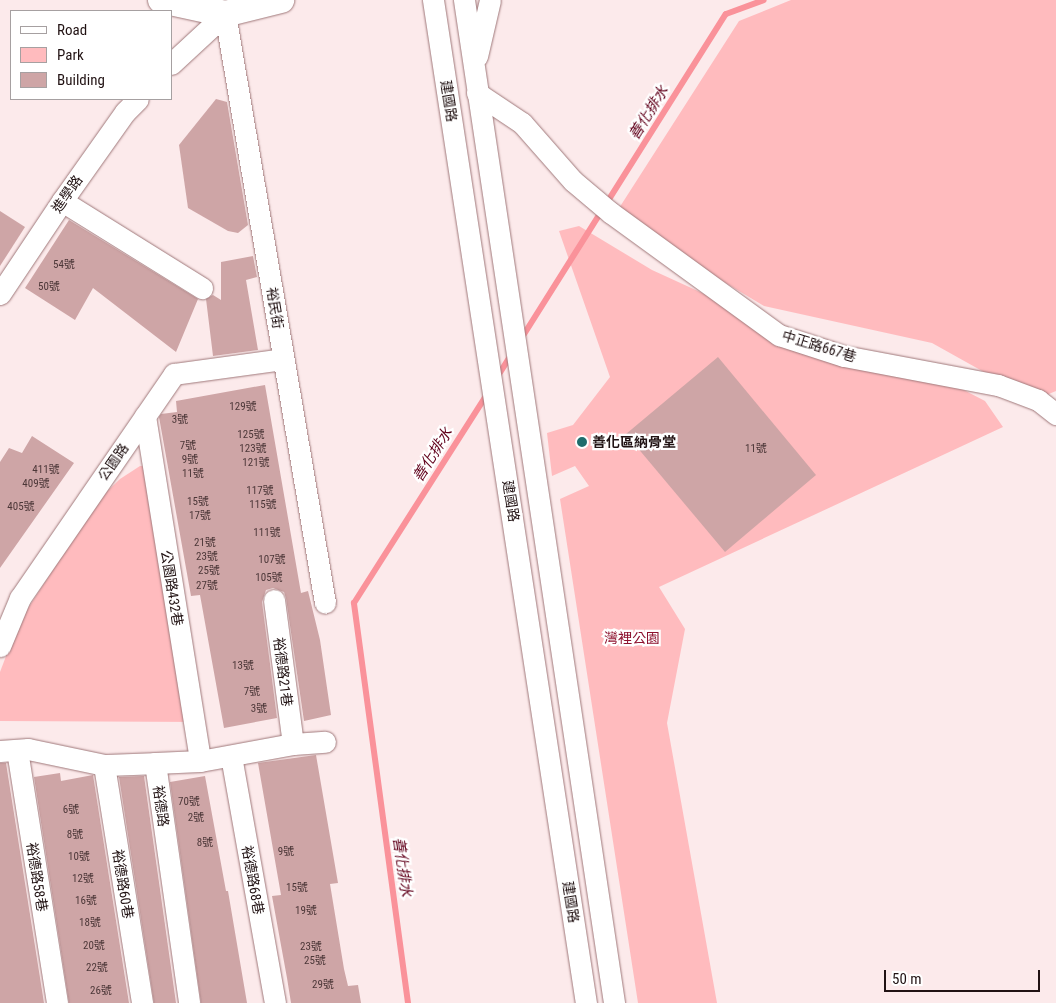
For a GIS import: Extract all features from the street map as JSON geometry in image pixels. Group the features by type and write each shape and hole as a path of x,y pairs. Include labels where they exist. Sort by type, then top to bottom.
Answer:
{"main road":[{"path":"161,0 226,14 281,0"}],"street":[{"name":"建國路","path":"433,0 586,1003"},
{"name":"建國路","path":"464,0 614,1003"},
{"path":"474,69 490,0"},
{"path":"172,63 226,14"},
{"name":"裕民街","path":"226,14 325,603"},
{"name":"中正路667巷","path":"477,93 522,123 574,181 611,213 779,335 844,356 998,385 1038,400 1056,414"},
{"name":"進學路","path":"0,294 62,201 125,112 137,100"},
{"path":"62,201 202,288"},
{"name":"公園路","path":"0,646 20,598 174,374 283,359"},
{"name":"公園路432巷","path":"145,416 200,761"},
{"name":"裕德路21巷","path":"274,600 293,744"},
{"path":"8,751 28,749 104,765 155,764 200,761 293,744 325,742"},
{"name":"裕德路58巷","path":"8,751 56,1003"},
{"name":"裕德路68巷","path":"231,756 275,1003"},
{"name":"裕德路","path":"155,764 189,1003"},
{"name":"裕德路60巷","path":"104,765 142,1003"}],"green space":[{"path":"791,0 1056,0 1056,391 1034,400 932,343 764,306 614,216 739,21"},
{"name":"灣裡公園","path":"579,226 652,270 785,331 906,360 985,401 1003,427 659,587 685,629 667,723 717,1003 638,1003 560,499 589,486 575,466 552,476 547,433 573,425 610,377 559,231"},
{"path":"140,466 147,466 201,722 0,721 0,672 19,622 99,499 120,479"}],"building":[{"path":"216,99 227,102 248,225 238,233 228,231 188,208 179,145"},
{"path":"0,211 25,227 0,266"},
{"path":"69,220 198,299 176,352 93,288 75,320 25,288"},
{"path":"253,256 257,277 246,280 258,350 213,356 206,299 213,295 221,300 221,262"},
{"path":"718,357 816,475 725,552 626,434"},
{"path":"265,385 301,593 308,591 320,640 331,715 304,721 286,598 284,592 273,588 266,590 262,602 277,718 224,728 200,595 191,596 159,417 161,414 177,412 176,401"},
{"path":"32,436 74,463 0,568 0,462 9,448 22,453"},
{"path":"316,755 338,883 330,884 344,969 348,986 358,985 361,1003 291,1003 272,896 281,895 258,763"},
{"path":"0,763 6,763 44,1003 0,1003"},
{"path":"60,773 61,781 93,775 129,1003 69,1003 34,777"},
{"path":"144,776 176,1003 154,1003 119,777"},
{"path":"205,776 226,891 228,891 247,1003 201,1003 170,782"}],"waterway":[{"name":"善化排水","path":"521,339 726,14 764,0"},
{"name":"善化排水","path":"496,379 512,353"},
{"name":"善化排水","path":"408,1003 354,603 487,394"}],"place":[{"name":"善化區納骨堂","path":"582,442"}]}
